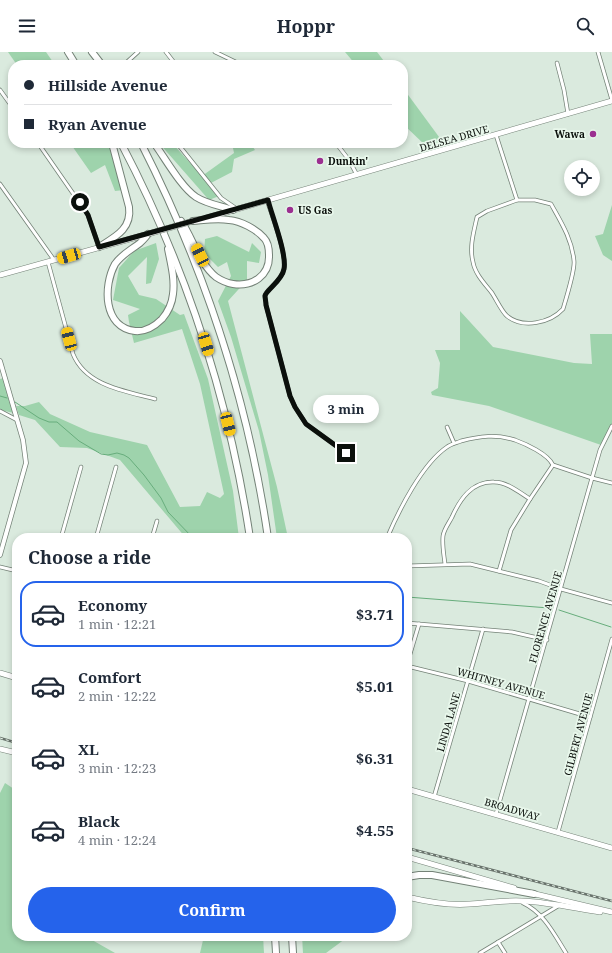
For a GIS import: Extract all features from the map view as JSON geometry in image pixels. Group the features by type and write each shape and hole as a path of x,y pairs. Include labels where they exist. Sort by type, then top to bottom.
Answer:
{"highway":[{"path":"92,52 98,60"},
{"path":"99,247 123,231 127,225 129,217 129,207 113,148"},
{"path":"124,148 164,232 194,308 219,389 238,466 249,533"},
{"path":"143,148 175,213 209,300 232,374 250,441 267,533"},
{"path":"158,148 191,193 202,200 235,210"},
{"path":"175,213 186,228 209,270 225,282 240,285 251,283 257,280 267,269 270,261 268,244 265,238 253,229 244,224 231,220 217,219 193,221"},
{"path":"148,234 140,243 128,250 118,260 110,275 108,286 108,302 113,317 121,326 136,331 145,330 156,324 166,313 172,301 173,272 164,232"},
{"path":"412,876 432,875 534,894"},
{"path":"275,941 276,953"},
{"path":"292,941 293,953"}],"main road":[{"name":"DELSEA DRIVE","path":"0,276 357,175 612,100"},
{"path":"0,673 12,677"},
{"path":"0,749 12,752"},
{"name":"BROADWAY","path":"412,790 612,848"},
{"path":"412,858 534,894 581,904 612,913"},
{"path":"412,898 449,904 520,901 560,905 612,913"}],"street":[{"path":"129,60 138,52"},
{"path":"166,52 172,60"},
{"path":"215,52 232,60"},
{"path":"598,52 612,100"},
{"path":"557,63 568,114"},
{"path":"0,90 8,101"},
{"path":"496,135 517,200"},
{"path":"42,148 88,214 99,247"},
{"path":"181,148 221,198 235,210"},
{"path":"339,148 357,175"},
{"path":"0,184 51,261 73,354 83,371 99,382 155,399"},
{"path":"268,200 283,252 285,266 281,277 266,292 265,296 269,317 290,396 306,424 346,453"},
{"path":"517,200 535,200 551,204 566,231 571,245 574,262 563,309 548,320 536,323 522,323 506,316 495,297 480,278 473,263 471,245 477,216 517,200"},
{"path":"0,361 23,440 26,463 0,554"},
{"path":"0,411 17,420"},
{"name":"FLORENCE AVENUE","path":"496,814 547,640 600,450 612,426"},
{"path":"447,427 454,443"},
{"path":"390,533 406,500 434,458 445,448 454,443 478,436 502,437 526,445 551,461 553,464 592,478 612,483"},
{"path":"499,571 511,530 553,464"},
{"path":"62,533 81,467"},
{"path":"97,533 116,467"},
{"path":"445,564 443,546 445,531 456,509 470,489 484,483 499,482 530,499"},
{"path":"153,533 157,521"},
{"path":"412,566 470,564 539,581 561,589 612,603"},
{"path":"0,566 12,570"},
{"path":"412,623 512,632 547,640"},
{"path":"412,648 419,624"},
{"name":"LINDA LANE","path":"434,797 483,629"},
{"name":"GILBERT AVENUE","path":"558,832 612,639"},
{"name":"WHITNEY AVENUE","path":"412,666 468,681 590,717"},
{"path":"520,901 533,907 541,915 566,953"},
{"path":"480,953 541,915 560,905"},
{"path":"498,942 505,953"}],"green space":[{"path":"8,52 46,52 52,60 14,60"},
{"path":"345,52 377,52 383,60 352,60"},
{"path":"408,95 442,141 426,146 408,129"},
{"path":"74,148 111,148 124,190 115,191 105,165 91,173"},
{"path":"163,148 177,148 202,176 234,153 233,148 254,148 255,150 234,159 232,172 209,184 219,196 209,200"},
{"path":"612,205 612,261 603,255 595,236 603,234"},
{"path":"217,236 249,252 252,243 261,252 259,263 247,261 247,280 228,301 277,487 287,533 276,533 268,475 259,431 231,337 218,301 231,276 227,262 218,267 204,253 205,239"},
{"path":"156,243 159,259 151,283 146,284 147,257 128,276 139,295 156,299 180,315 184,314 208,379 233,491 238,533 182,533 120,460 87,448 60,447 35,420 19,415 16,406 25,406 39,402 50,414 90,432 147,445 180,507 200,506 207,492 220,498 224,494 200,384 182,329 134,343 128,315 140,309 113,300 119,268 134,251"},
{"path":"460,311 493,347 574,363 592,364 590,334 612,334 612,426 601,445 489,406 432,395 431,392 438,388 440,363 435,350 460,350"},
{"path":"4,378 14,413 0,410 0,379"},
{"path":"5,783 12,788 12,941 94,941 115,953 0,953 0,793"},
{"path":"203,941 263,941 264,953 200,953"},
{"path":"302,941 342,941 326,953 303,953"}],"waterway":[{"path":"0,396 7,398"},
{"path":"15,402 39,418 49,422 57,422 79,441 101,454 108,455 117,453 129,458 161,498 168,512 188,533"},
{"path":"412,597 549,608"},
{"path":"559,610 611,627"}],"railway":[{"path":"0,738 12,742"},
{"path":"412,849 612,901"}],"place":[{"name":"Wawa","path":"593,134"},
{"name":"Dunkin'","path":"320,161"},
{"name":"US Gas","path":"290,210"}],"route":[{"path":"80,202 88,215 99,247 268,200 283,252 285,266 281,277 266,292 266,305 290,396 306,424 346,453"}]}
